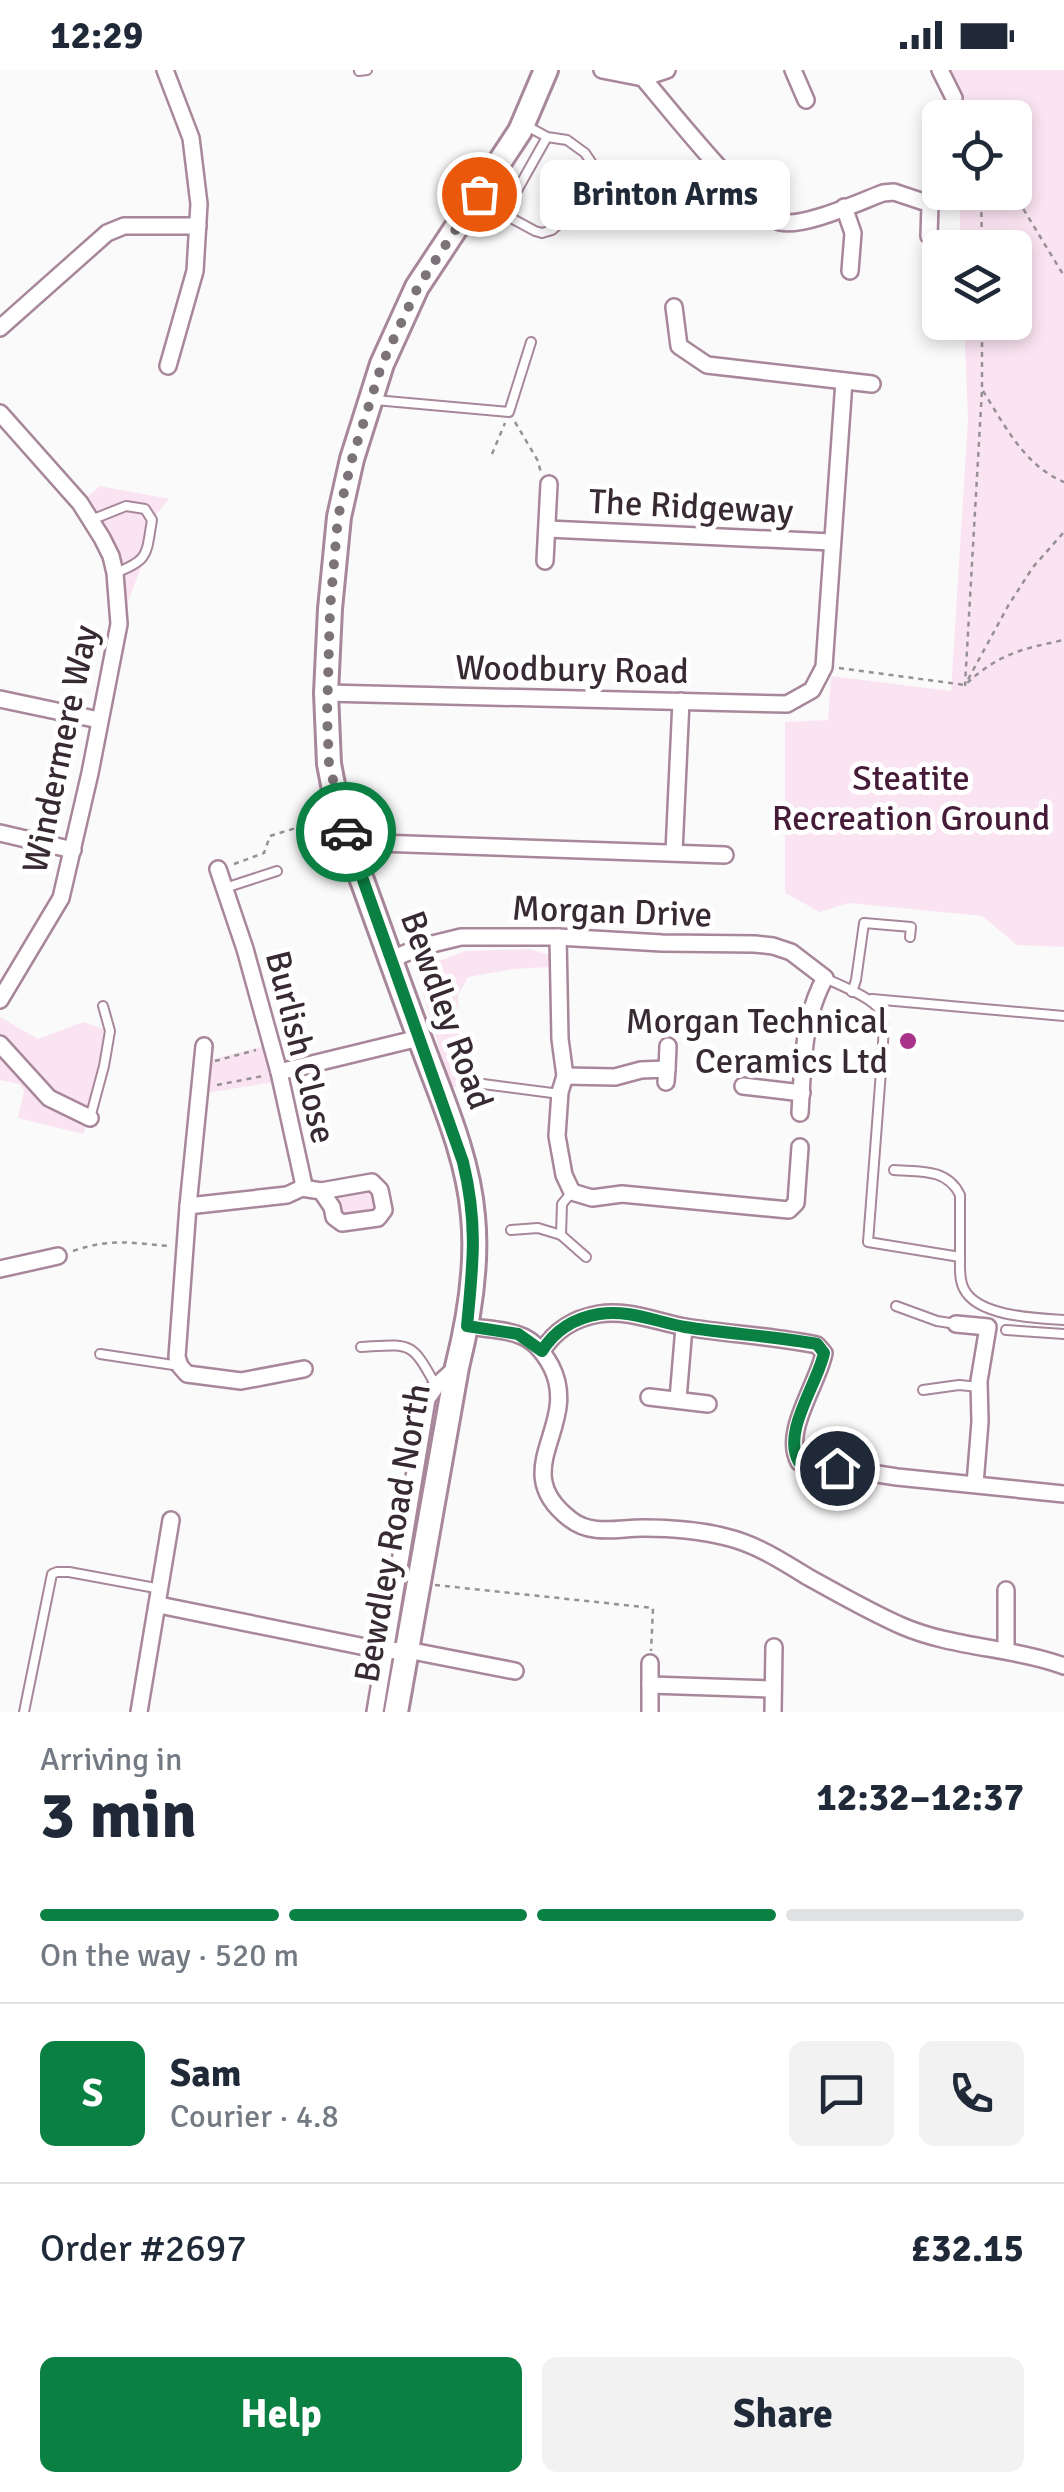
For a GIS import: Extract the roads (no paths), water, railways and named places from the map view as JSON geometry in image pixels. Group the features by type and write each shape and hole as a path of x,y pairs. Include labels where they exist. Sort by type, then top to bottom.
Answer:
{"main road":[{"name":"Bewdley Road","path":"457,1367 467,1326 475,1250 469,1186 448,1113 340,814 329,764 326,692 330,609 338,517 382,364 418,287 523,124 546,70"},
{"name":"Bewdley Road North","path":"396,1712 396,1651 418,1583 457,1367"}],"street":[{"path":"166,70 191,138 199,204 195,271 168,366"},
{"path":"602,70 643,78 668,70"},
{"path":"794,70 806,100"},
{"path":"940,70 954,98"},
{"path":"643,78 736,186 760,211 778,222 807,221 894,192 930,204 929,230"},
{"path":"844,207 854,232 850,271"},
{"path":"0,328 106,233 124,226 198,226"},
{"path":"674,307 679,346 707,365 872,384"},
{"name":"The Ridgeway","path":"812,690 824,666 844,381"},
{"name":"Windermere Way","path":"0,414 80,502 91,520 111,556 119,624 60,898 0,1000"},
{"path":"545,561 549,484"},
{"name":"The Ridgeway","path":"548,529 832,542"},
{"name":"Woodbury Road","path":"326,692 787,704 812,690"},
{"path":"0,699 99,720"},
{"path":"674,852 680,701"},
{"path":"0,833 73,850"},
{"path":"348,842 725,855"},
{"name":"Burlish Close","path":"188,1206 287,1195 302,1188 302,1172 279,1072 218,869"},
{"name":"Morgan Drive","path":"392,959 460,937 773,946 791,952 824,978"},
{"path":"558,937 560,1039 565,1076 558,1136 564,1174 572,1192 592,1198 622,1194 729,1196 789,1210 796,1204 800,1147"},
{"path":"800,1113 809,1014 824,978"},
{"path":"279,1072 419,1038"},
{"path":"0,1044 49,1098 90,1118"},
{"path":"204,1046 177,1357 188,1374 241,1381 304,1369"},
{"path":"565,1076 606,1078 641,1070 666,1076 668,1046"},
{"path":"743,1086 802,1092"},
{"path":"302,1188 321,1191 372,1182 380,1190 382,1215 342,1224 334,1217 332,1207 332,1199 340,1188"},
{"path":"321,1191 332,1207"},
{"path":"0,1269 58,1256"},
{"path":"542,1351 557,1331 600,1314 618,1313 684,1327 817,1344 824,1353 798,1426 793,1448 799,1462 897,1477 1064,1494"},
{"path":"956,1324 1006,1330"},
{"path":"467,1326 518,1334 542,1351 556,1376 560,1394 542,1479 550,1496 580,1526 601,1530 687,1530 728,1537 904,1627 936,1638 1006,1650 1064,1666"},
{"path":"678,1399 684,1327"},
{"path":"975,1484 979,1387 988,1327"},
{"path":"375,1712 396,1651 427,1399 457,1367"},
{"path":"649,1397 708,1404"},
{"path":"139,1712 171,1520"},
{"path":"1006,1590 1006,1650"},
{"path":"160,1597 396,1651 515,1671"},
{"path":"773,1712 774,1647"},
{"path":"650,1663 650,1712"},
{"path":"650,1685 773,1689"}],"lane":[{"path":"360,71 367,70"},
{"path":"523,124 547,137 571,142 586,153 593,165 592,177 566,218 552,230 542,232 511,218 506,210 547,137"},
{"path":"370,399 509,412 531,342"},
{"path":"91,520 126,506 145,510 152,520 146,555 115,573"},
{"path":"225,888 277,871"},
{"path":"852,992 864,923 910,927 910,938"},
{"path":"824,978 876,1005 883,1018 868,1242 960,1257"},
{"path":"867,999 1064,1016"},
{"path":"90,1118 110,1031 104,1006"},
{"path":"483,1084 560,1094"},
{"path":"894,1170 938,1173 956,1187 960,1195 962,1283 973,1300 1003,1312 1064,1320"},
{"path":"560,1235 562,1204 572,1192"},
{"path":"511,1230 538,1228 560,1235 586,1257"},
{"path":"896,1306 956,1324"},
{"path":"1006,1330 1064,1334"},
{"path":"360,1347 402,1345 412,1349 436,1386"},
{"path":"100,1354 180,1366"},
{"path":"923,1390 958,1385 979,1387"},
{"path":"24,1712 52,1574 69,1572 160,1597"}],"place":[{"name":"Brinton Arms","path":"479,194"},
{"name":"Morgan Technical Ceramics Ltd","path":"908,1041"}],"park label":[{"name":"Steatite Recreation Ground","path":"911,798"}]}
